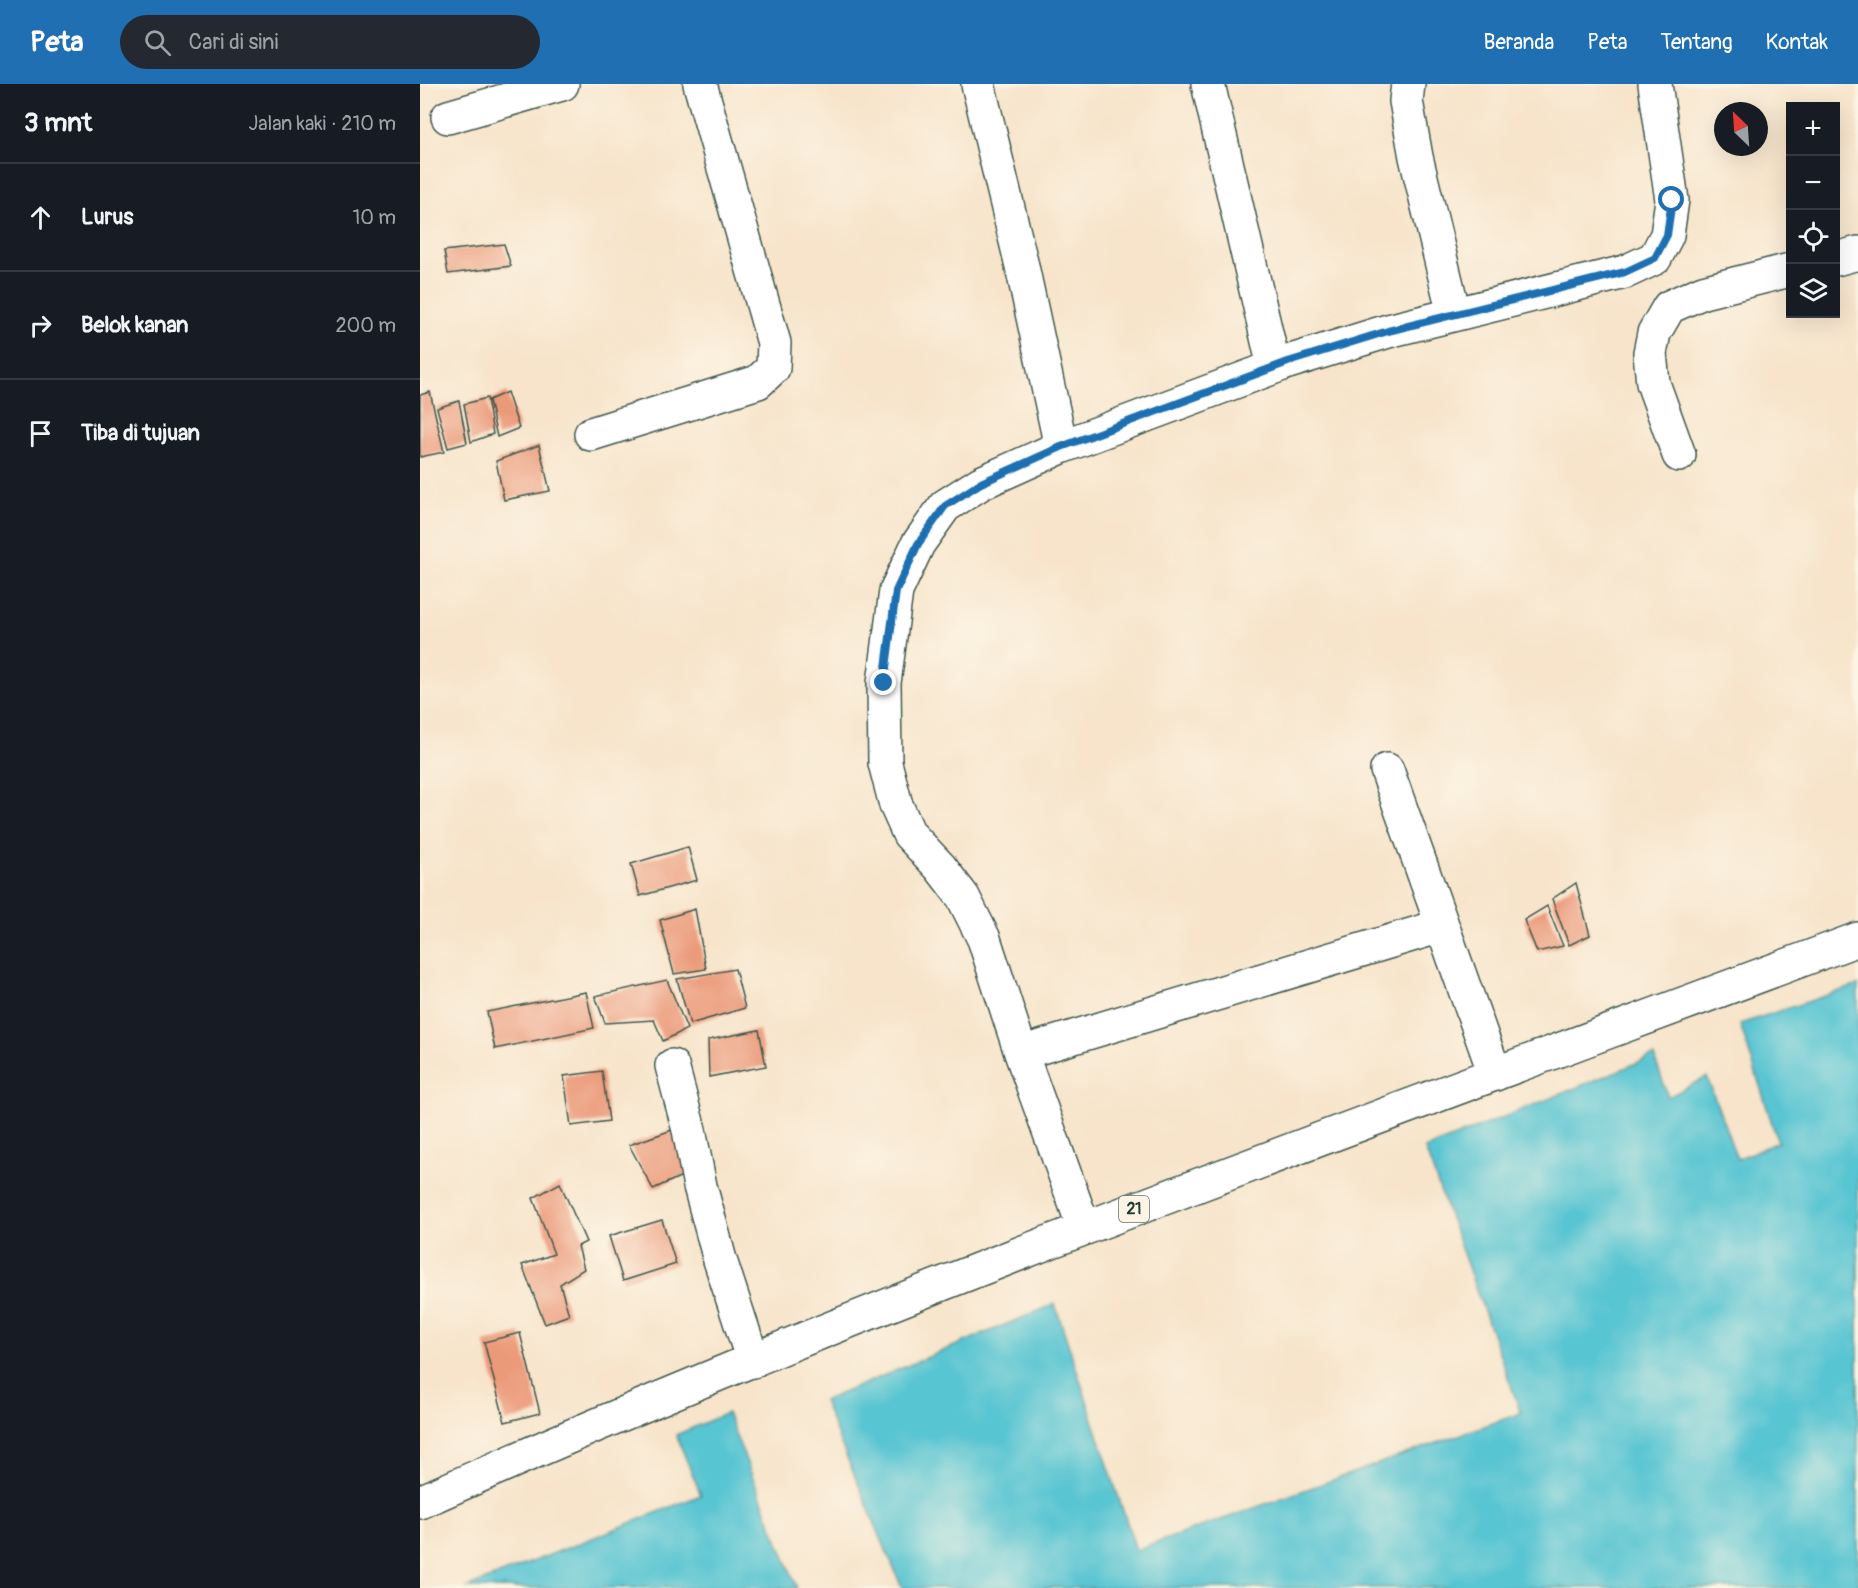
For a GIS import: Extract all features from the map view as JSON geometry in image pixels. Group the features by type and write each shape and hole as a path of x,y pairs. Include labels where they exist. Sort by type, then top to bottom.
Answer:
{"main road":[{"path":"448,117 562,84"},
{"path":"591,434 758,382 773,368 774,343 700,84"},
{"path":"978,84 1022,266 1061,447"},
{"path":"1208,84 1274,367"},
{"path":"1408,84 1406,101 1416,158 1454,314"},
{"path":"1083,1228 1021,1053 984,939 963,897 940,867 909,834 896,805 885,763 884,683 896,591 918,544 945,506 981,483 1061,447 1274,367 1388,331 1625,272 1655,258 1667,235 1672,200 1655,84"},
{"path":"1840,258 1858,253"},
{"path":"1679,455 1653,383 1650,353 1654,333 1669,307 1703,292 1786,271"},
{"path":"1387,770 1495,1074"},
{"path":"1021,1053 1441,926"},
{"name":"21","path":"420,1502 753,1361 1083,1228 1858,939"},
{"path":"672,1066 720,1260 753,1361"}],"water":[{"path":"1858,985 1858,1588 902,1588 823,1401 1055,1304 1136,1550 1521,1413 1425,1149 1654,1056 1668,1097 1707,1077 1737,1159 1778,1142 1740,1024"},
{"path":"727,1413 797,1588 466,1588 701,1495 676,1435"}],"building":[{"path":"504,244 511,266 448,274 444,251"},
{"path":"430,392 444,452 420,457 420,395"},
{"path":"507,392 519,428 497,437 489,400"},
{"path":"487,398 493,434 471,442 464,404"},
{"path":"459,401 467,443 448,448 437,408"},
{"path":"539,445 550,491 504,500 496,461"},
{"path":"688,847 697,880 640,896 631,864"},
{"path":"1576,883 1590,935 1569,945 1552,899"},
{"path":"1547,906 1563,946 1537,952 1524,920"},
{"path":"695,909 706,969 674,974 660,920"},
{"path":"735,969 745,1008 690,1024 677,979"},
{"path":"667,980 687,1029 663,1041 654,1020 605,1023 595,996"},
{"path":"586,992 594,1028 495,1049 487,1012"},
{"path":"759,1030 766,1066 709,1077 708,1040"},
{"path":"602,1071 609,1121 571,1126 564,1076"},
{"path":"672,1130 691,1172 653,1189 629,1145"},
{"path":"560,1183 586,1242 578,1246 584,1269 560,1284 569,1315 545,1324 522,1265 554,1254 533,1198"},
{"path":"662,1220 676,1264 623,1281 609,1236"},
{"path":"520,1333 540,1413 505,1422 484,1342"}],"route":[{"path":"884,683 896,591 918,544 945,506 981,483 1061,447 1288,362 1388,331 1625,272 1655,258 1667,235 1672,200"}]}
